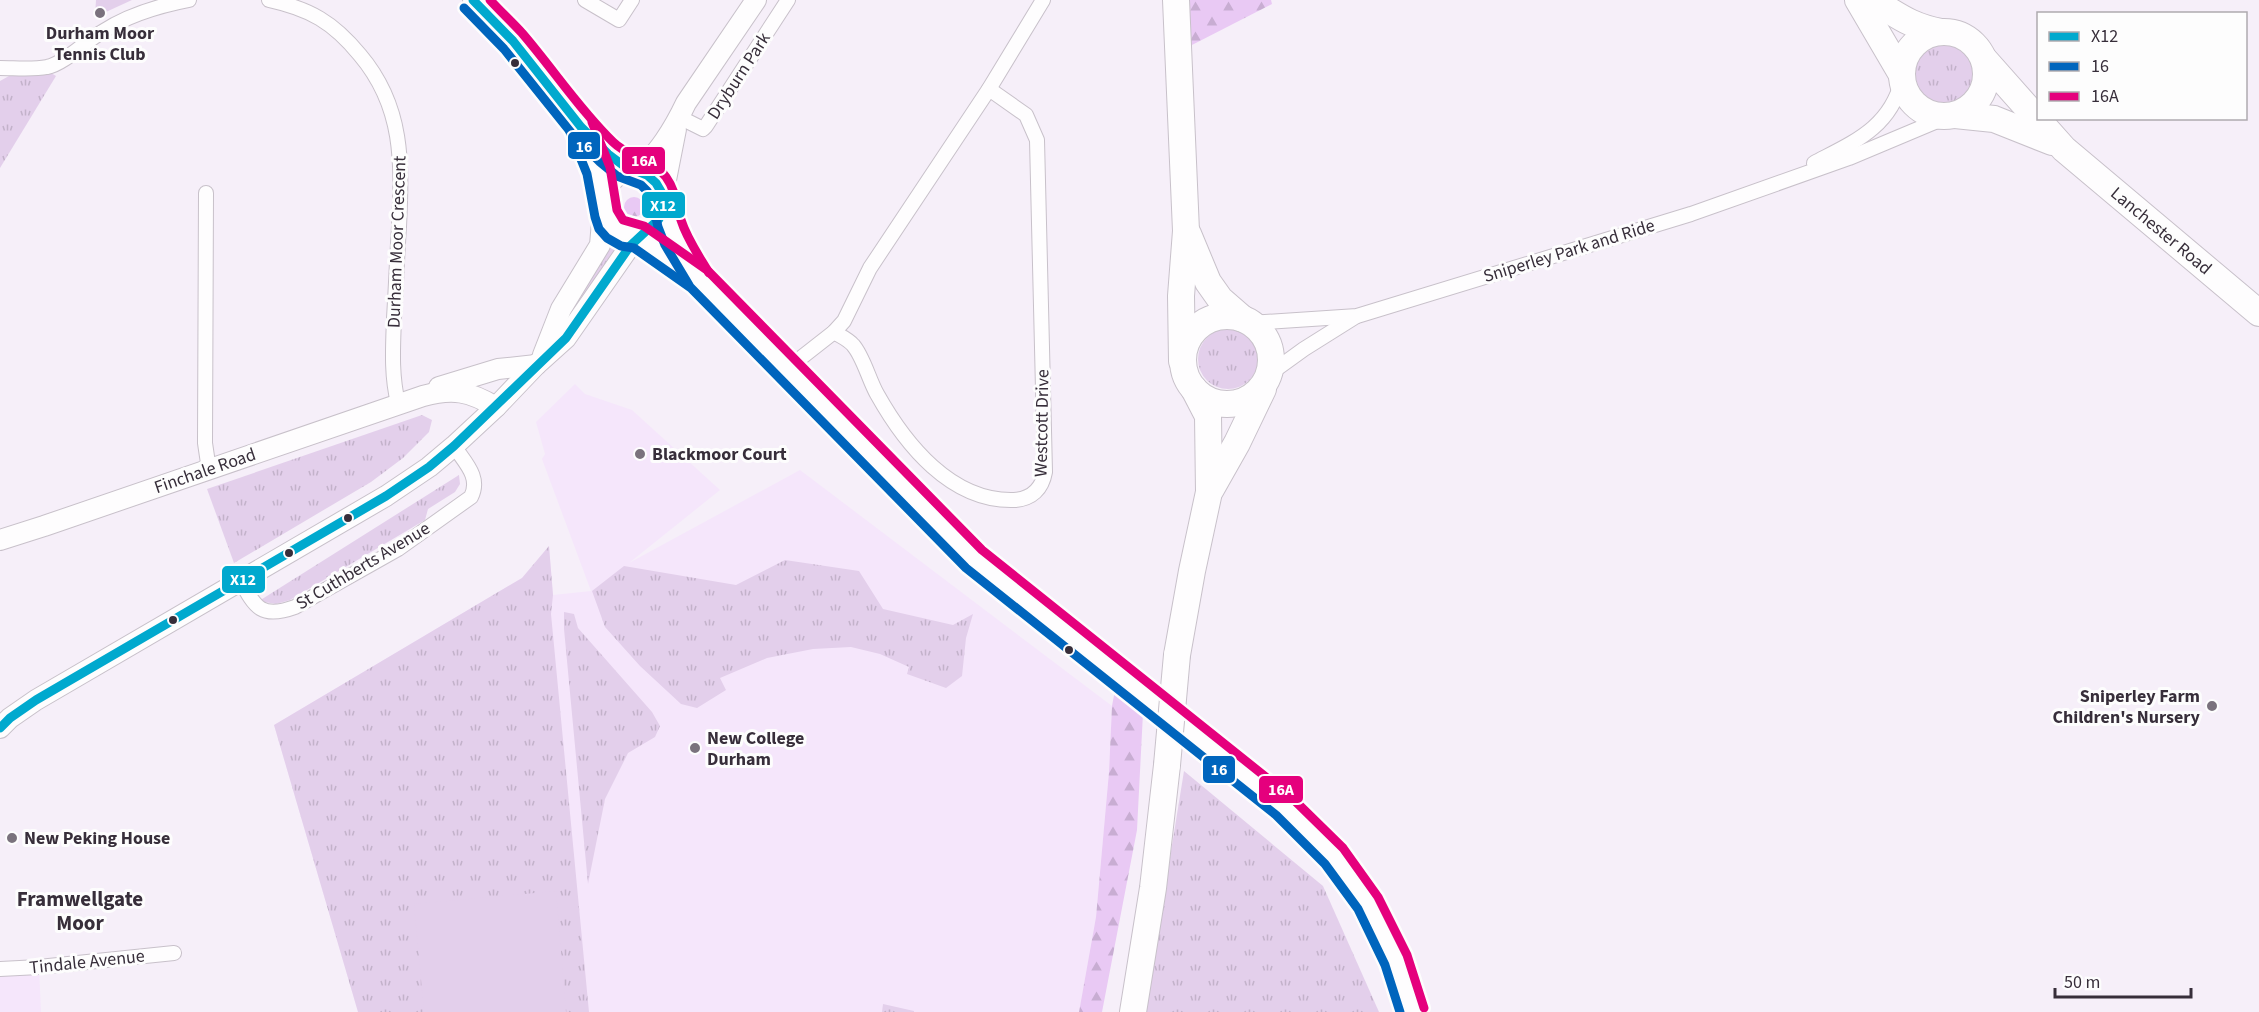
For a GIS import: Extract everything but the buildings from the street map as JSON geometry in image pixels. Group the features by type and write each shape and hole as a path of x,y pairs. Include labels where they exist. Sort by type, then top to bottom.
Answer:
{"highway":[{"path":"1133,1012 1153,888 1178,655 1190,582 1209,492 1208,416 1186,376 1182,361 1181,296 1186,231 1176,0"},
{"path":"1858,0 1902,77 1906,93 1914,104 1928,113 1994,118 2064,149"},
{"path":"1872,0 1899,18 1918,27 1964,36 1976,46 1984,59 2037,119"},
{"path":"1902,77 1906,55 1915,43 1927,35 1941,32"},
{"path":"1952,115 1969,108 1979,99 1986,84 1984,59"},
{"path":"2038,120 2064,149"},
{"name":"Lanchester Road","path":"2064,149 2259,313"},
{"path":"1186,231 1208,282 1220,299 1263,334 1270,347 1272,364 1237,443 1209,492"},
{"path":"1182,361 1185,344 1195,331 1211,319 1224,316 1247,321"},
{"path":"1194,389 1215,402 1232,404 1253,396 1267,378"}],"street":[{"path":"0,68 52,66 104,30 163,5 189,0"},
{"name":"Durham Moor Crescent","path":"269,0 308,11 340,33 365,61 381,87 396,126 401,156 401,186 392,368 404,402"},
{"path":"473,0 513,41 581,127 608,154 652,179 663,199 676,240 699,279"},
{"path":"585,0 620,20 632,0"},
{"name":"Dryburn Park","path":"663,199 679,119 686,103 756,0"},
{"name":"Dryburn Park","path":"679,119 699,128 703,129 706,126 788,0"},
{"path":"788,368 834,332 844,321 870,268 989,89 1043,0"},
{"path":"1780,181 1872,130 1883,120 1894,103 1902,77"},
{"name":"Westcott Drive","path":"834,332 851,342 892,421 925,460 942,474 961,487 989,498 1017,500 1028,498 1041,486 1045,472 1037,140 1026,115 989,89"},
{"path":"1780,181 1850,158 1952,115"},
{"name":"Dryburn Park","path":"634,170 648,161 679,119"},
{"path":"538,363 561,309 600,245 603,204 600,173 581,127"},
{"path":"634,170 620,175 611,183 603,204 607,218 613,226 628,235 638,236 699,279 974,559 1284,806 1334,856 1368,903 1396,960 1413,1012"},
{"name":"Sniperley Park and Ride","path":"1357,316 1691,214 1780,181"},
{"path":"206,193 205,443 209,470"},
{"path":"0,728 36,700 386,496 429,468 496,407 538,363 566,338 638,236 652,228 659,219 663,199"},
{"path":"1247,321 1357,316"},
{"path":"1267,378 1304,349 1357,316"},
{"name":"Finchale Road","path":"404,402 477,374 538,363"},
{"name":"Finchale Road","path":"0,540 434,393 455,392 475,396 496,407"},
{"name":"St Cuthberts Avenue","path":"241,581 258,609 284,611 398,549 471,497 476,488 475,478 454,446"},
{"name":"Tindale Avenue","path":"0,969 174,953"}],"shaded area":[{"name":"New College Durham","path":"575,384 585,394 632,410 720,490 629,563 800,470 1112,706 1109,772 1096,917 1079,1012 358,1012 274,725 522,578 549,546 553,595 591,591 542,459 545,454 536,422"},
{"path":"39,967 41,1012 0,1012 0,969"}],"green space":[{"name":"Durham Moor Tennis Club","path":"96,0 132,0 95,17"},
{"path":"1189,0 1271,0 1272,4 1190,46"},
{"path":"1937,45 1949,45 1960,50 1968,58 1973,75 1971,87 1960,100 1949,105 1937,105 1926,100 1918,92 1913,81 1913,69 1918,58 1926,50"},
{"path":"51,73 56,76 0,168 0,81 9,76"},
{"path":"634,197 641,200 644,207 641,214 634,217 627,214 624,207 627,200"},
{"path":"613,243 619,247 570,324 564,321"},
{"path":"1228,329 1245,334 1253,342 1258,359 1253,376 1245,384 1228,389 1211,384 1203,376 1198,359 1203,342 1211,334"},
{"path":"422,415 432,420 429,432 403,458 371,482 234,563 207,489"},
{"path":"459,475 460,484 455,492 428,509 425,520 290,600 276,604 259,601"},
{"path":"549,546 553,595 551,614 589,1012 358,1012 274,725 522,578"},
{"path":"785,560 859,571 883,609 953,625 973,614 966,638 962,676 946,688 907,674 909,667 880,654 851,647 813,649 767,658 720,678 726,690 697,708 681,704 640,666 605,627 592,591 624,566 736,585"},
{"path":"564,612 574,614 578,628 652,712 660,726 655,737 628,753 605,799 588,884 564,629"},
{"path":"1115,690 1143,713 1137,830 1102,1012 1079,1012 1096,917"},
{"path":"1184,771 1323,886 1379,1012 1145,1012"},
{"path":"556,891 566,1012 424,1012 414,904"},
{"path":"883,1004 914,1011 914,1012 882,1012"}],"transit line":[{"name":"X12","path":"0,728 36,700 386,496 429,467 454,446 566,338 630,246 659,219 664,203 663,195 656,183 647,175 624,166 608,154 581,127 513,41 473,0"},
{"name":"16A","path":"490,0 522,33 613,142 626,152 655,167 666,177 674,193 686,234 709,273"},
{"name":"16","path":"464,8 504,49 573,135 617,176 641,185 647,191 652,199 658,227 665,245 689,285"},
{"name":"16A","path":"592,122 610,167 617,210 623,220 644,226 707,270 982,550 1292,798 1343,848 1378,897 1407,955 1424,1008"},
{"name":"16","path":"570,132 587,174 599,229 607,238 621,246 634,248 691,288 966,568 1276,815 1325,864 1358,909 1385,965 1400,1012"}],"place":[{"name":"Durham Moor Tennis Club","path":"100,13"},
{"name":"Blackmoor Court","path":"640,454"},
{"name":"Sniperley Farm Children's Nursery","path":"2212,706"},
{"name":"New College Durham","path":"695,748"},
{"name":"New Peking House","path":"12,838"}],"district":[{"name":"Framwellgate Moor","path":"80,911"}]}
